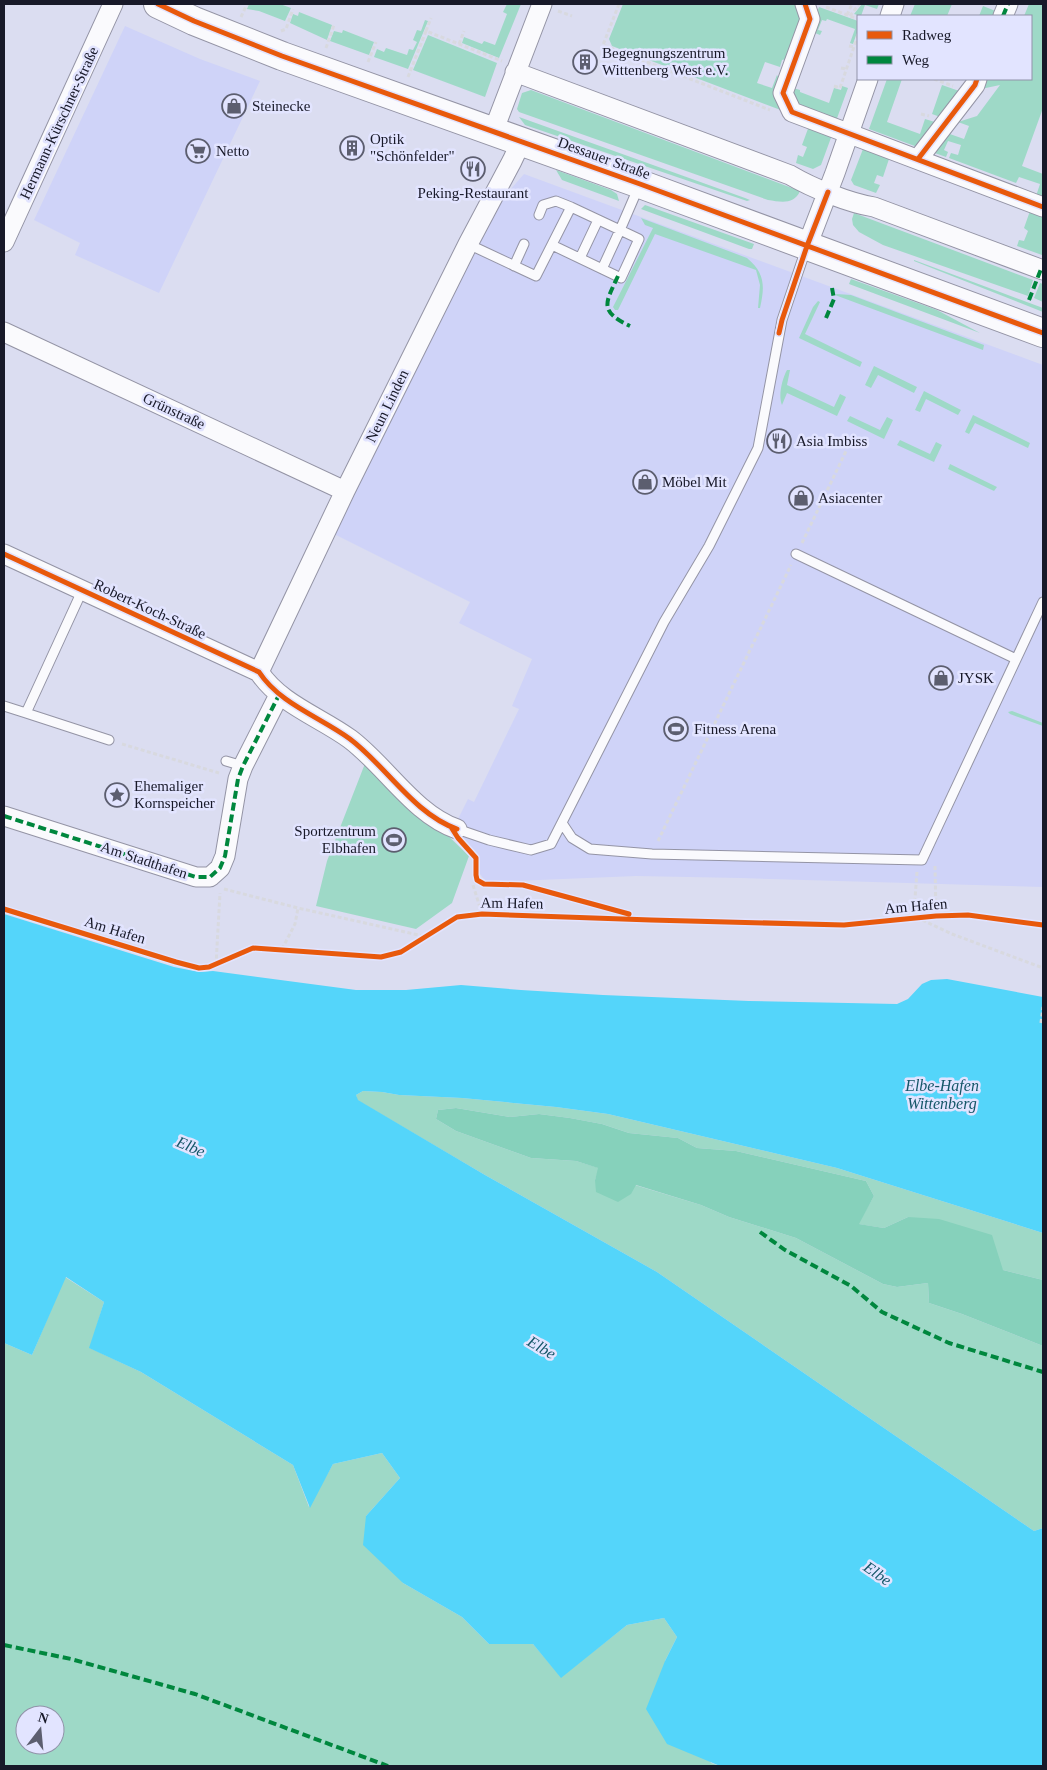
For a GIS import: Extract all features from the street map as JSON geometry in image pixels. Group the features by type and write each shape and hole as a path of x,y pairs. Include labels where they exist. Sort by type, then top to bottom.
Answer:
{"main road":[{"name":"Dessauer Straße","path":"158,4 234,37 1043,333"}],"street":[{"name":"Hermann-Kürschner-Straße","path":"4,242 113,4"},
{"path":"493,132 542,4"},
{"path":"805,4 810,19 783,93 792,112 1043,207"},
{"path":"516,69 781,171 828,192 863,205 874,207 1043,270"},
{"path":"807,246 868,80"},
{"path":"918,159 978,80"},
{"name":"Neun Linden","path":"258,672 345,491 521,142"},
{"name":"Grünstraße","path":"4,332 345,491"},
{"name":"Robert-Koch-Straße","path":"4,554 258,672 266,684 279,695"},
{"path":"279,695 351,740 424,809 438,820 457,829"},
{"name":"Am Stadthafen","path":"4,816 196,877 210,877 220,868 225,856 236,768 279,695"}],"lane":[{"path":"602,269 640,184"},
{"path":"538,215 543,205 556,201 639,239 620,278 552,245"},
{"path":"468,244 536,276 571,207"},
{"path":"580,258 598,220"},
{"path":"514,266 524,244"},
{"path":"457,829 506,845 531,850 551,844 664,622 710,546 758,448 782,320 807,246"},
{"path":"796,554 1016,659"},
{"path":"26,713 82,591"},
{"path":"562,823 572,838 590,849 652,854 922,860 1043,602"},
{"path":"4,706 109,740"}],"path":[{"path":"619,4 603,45 772,111"},
{"path":"848,16 852,4"},
{"path":"848,16 858,4"},
{"path":"836,11 857,19"},
{"path":"399,98 431,18"},
{"path":"426,31 516,69"},
{"path":"459,44 464,31"},
{"path":"834,86 840,88 857,37"},
{"path":"849,46 854,47"},
{"path":"841,68 846,69"},
{"path":"652,854 847,449"},
{"path":"109,740 236,768"},
{"path":"922,860 935,866 936,916"},
{"path":"917,873 914,911 918,918 952,934 1043,968"},
{"path":"477,880 472,885 482,914"},
{"path":"216,965 220,888 298,908 423,936"},
{"path":"282,949 294,924 298,908"},
{"path":"416,941 432,931"},
{"path":"275,949 292,950"},
{"path":"209,967 224,962"},
{"path":"1041,1023 1043,1007"}],"shaded area":[{"path":"125,26 200,59 260,81 159,293 75,255 80,243 34,220"},
{"path":"524,174 1043,365 1043,887 636,876 488,882 480,874 480,860 477,854 459,836 456,823 468,799 474,802 519,709 512,706 532,659 459,623 470,602 332,533 503,198"}],"green space":[{"path":"249,4 280,4 291,8 285,21 259,11 247,9"},
{"path":"507,4 521,4 499,58 462,43 464,37 482,44 484,41 495,45 507,14 503,12"},
{"path":"623,4 800,4 804,21 791,58 782,60 780,67 765,62 757,83 772,88 777,75 781,82 786,112 612,46 609,39"},
{"path":"862,4 879,4 877,9 865,5 861,15 854,14"},
{"path":"915,4 952,4 947,15 910,15"},
{"path":"1029,4 1043,4 1043,108 1022,166 1043,174 1043,202 1035,199 1040,184 1019,177 1016,183 949,158 951,153 958,155 961,145 948,141 944,150 948,152 946,157 932,152 947,133 964,139 969,126 958,122 977,116 1000,85 981,89 985,80 1032,80 1032,15 1024,15"},
{"path":"983,6 998,12 997,15 979,15"},
{"path":"819,7 857,21 857,33 853,44 850,43 855,29 827,19 826,21 822,20 818,30 822,31 820,35 810,31"},
{"path":"299,12 332,25 327,40 290,23 293,14 298,16"},
{"path":"425,20 428,21 408,69 374,57 377,49 384,52 386,48 407,55 409,49 413,50 417,42 413,40 417,30 421,31"},
{"path":"343,30 374,42 369,55 330,41 334,31 342,33"},
{"path":"428,35 497,63 485,97 413,70"},
{"path":"887,80 902,80 887,122 920,134 925,119 938,123 920,148 869,129"},
{"path":"942,85 962,92 943,118 932,114"},
{"path":"842,86 848,88 836,121 795,106 790,87 829,103 834,88 841,90"},
{"path":"531,90 800,191 791,201 768,200 519,112 517,109 522,93"},
{"path":"519,117 750,200 747,201 525,125"},
{"path":"809,126 832,135 821,165 813,169 796,163 798,155 803,157 807,147 802,145"},
{"path":"863,149 889,159 883,177 877,175 874,183 880,185 876,193 854,185 851,180"},
{"path":"556,170 611,190 617,194 619,201 562,180"},
{"path":"645,205 754,244 752,249 749,249 641,209"},
{"path":"1030,211 1043,216 1042,255 1017,246 1019,240 1024,241 1028,231 1024,228"},
{"path":"854,213 1033,280 1028,296 883,245 859,232 853,225"},
{"path":"641,218 747,258 757,269 762,280 763,293 760,308 758,308 760,285 756,270 655,234 618,310 615,310 613,307 653,228 645,225"},
{"path":"914,261 1043,308 1043,312"},
{"path":"851,279 937,310 980,333 849,284"},
{"path":"1040,283 1043,284 1043,302 1034,298"},
{"path":"835,295 851,295 984,345 983,350"},
{"path":"818,301 820,302 805,334 862,362 860,367 799,338 813,307"},
{"path":"874,366 917,387 914,393 878,375 871,388 865,385"},
{"path":"787,370 790,370 787,385 834,407 840,394 846,397 837,416 787,393 782,405 780,397 781,388"},
{"path":"924,391 961,410 958,415 926,399 920,412 915,410"},
{"path":"973,415 1030,443 1028,448 975,423 969,434 965,432"},
{"path":"850,416 880,430 887,417 893,420 884,439 847,421"},
{"path":"900,440 930,454 936,442 942,445 934,462 897,445"},
{"path":"950,464 997,487 994,491 948,469"},
{"path":"1012,711 1043,723 1043,726 1008,712"},
{"name":"Sportzentrum Elbhafen","path":"366,761 469,856 452,903 416,929 316,906 327,861"},
{"path":"363,1091 462,1098 608,1114 837,1168 1043,1233 1043,1280 1003,1270 908,1217 884,1228 858,1224 874,1196 866,1181 736,1151 697,1148 678,1138 629,1133 602,1124 570,1118 539,1114 510,1117 456,1108 438,1110 436,1119 456,1131 531,1158 576,1161 599,1168 595,1180 635,1185 701,1205 729,1217 796,1238 883,1284 897,1287 928,1283 929,1303 1043,1346 1043,1528 1034,1531 657,1272 357,1100 356,1095"},
{"path":"456,1108 510,1117 539,1114 570,1118 602,1124 629,1133 678,1138 697,1148 736,1151 866,1181 874,1196 859,1224 884,1228 908,1217 939,1219 992,1235 1003,1270 1043,1280 1043,1346 929,1303 928,1283 897,1287 883,1284 796,1238 729,1217 701,1205 636,1185 631,1194 618,1202 596,1192 595,1180 598,1168 576,1161 531,1158 456,1131 436,1119 438,1110"},
{"path":"65,1277 104,1302 90,1348 141,1372 293,1465 309,1507 333,1464 382,1453 400,1478 366,1516 403,1583 462,1617 489,1644 533,1644 561,1677 627,1625 664,1618 677,1637 665,1661 711,1763 720,1766 4,1766 4,1343 32,1355"}],"water":[{"path":"4,914 174,967 199,972 213,971 356,990 406,990 461,985 603,995 749,1001 897,1004 908,999 922,984 931,980 947,979 1043,997 1043,1233 837,1168 608,1114 462,1098 363,1091 356,1095 358,1100 485,1175 657,1272 1034,1531 1043,1528 1043,1766 720,1766 667,1744 646,1709 665,1661 677,1637 664,1618 627,1625 561,1678 533,1644 489,1644 462,1617 403,1583 363,1545 366,1516 400,1478 382,1453 333,1464 310,1508 293,1465 141,1372 89,1348 104,1302 66,1277 32,1355 4,1343"}],"marked path":[{"path":"1003,15 1008,4"},
{"path":"1029,300 1041,269"},
{"path":"618,276 608,300 609,311 613,316 630,326"},
{"path":"826,318 834,299 832,288"},
{"path":"4,816 196,877 210,877 220,868 225,856 238,779 279,695"},
{"path":"760,1232 785,1250 851,1286 882,1312 949,1343 1043,1372"},
{"path":"4,1645 71,1659 195,1694 388,1766"}],"cycle path":[{"path":"158,4 194,21 282,56 640,184 1043,333"},
{"path":"805,4 810,19 783,93 792,112 1043,207"},
{"path":"918,159 975,85 977,80"},
{"path":"779,333 807,246 828,192"},
{"path":"4,554 259,672 278,693 350,739 427,812 457,829"},
{"name":"Am Hafen","path":"451,827 476,858 477,880 484,884 523,885 629,914"},
{"name":"Am Hafen","path":"4,909 199,968 209,967 253,948 381,957 401,952 457,917 482,914 844,925 936,916 968,915 1043,925"}],"place":[{"name":"Begegnungszentrum Wittenberg West e.V.","path":"585,62"},
{"name":"Steinecke","path":"234,106"},
{"name":"Optik \"Schönfelder\"","path":"352,148"},
{"name":"Netto","path":"198,151"},
{"name":"Peking-Restaurant","path":"473,169"},
{"name":"Asia Imbiss","path":"779,441"},
{"name":"Möbel Mit","path":"645,482"},
{"name":"Asiacenter","path":"801,498"},
{"name":"JYSK","path":"941,678"},
{"name":"Fitness Arena","path":"676,729"},
{"name":"Ehemaliger Kornspeicher","path":"117,795"},
{"name":"Sportzentrum Elbhafen","path":"394,840"}],"water label":[{"name":"Elbe-Hafen Wittenberg","path":"942,1094"},
{"name":"Elbe","path":"191,1146"},
{"name":"Elbe","path":"542,1347"},
{"name":"Elbe","path":"878,1573"}]}
